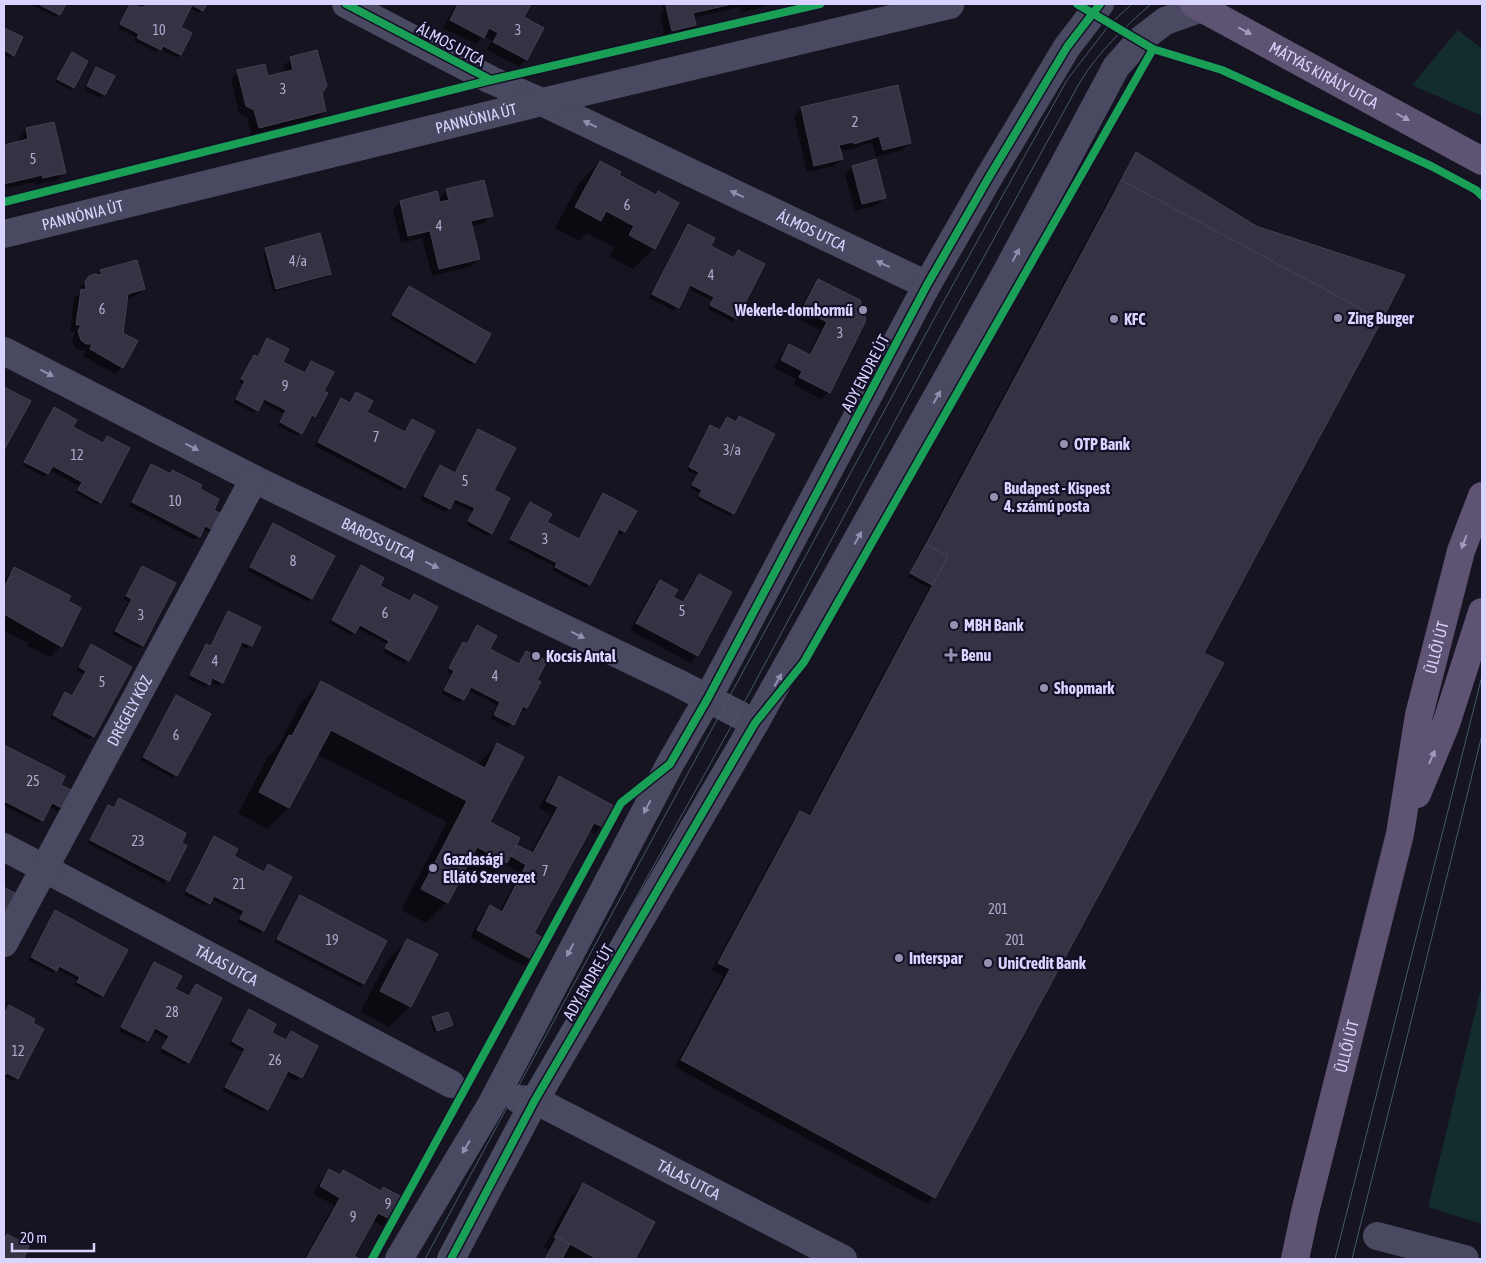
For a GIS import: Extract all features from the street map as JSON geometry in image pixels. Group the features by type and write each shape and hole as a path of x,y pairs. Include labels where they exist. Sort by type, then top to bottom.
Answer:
{"main road":[{"name":"MÁTYÁS KIRÁLY UTCA","path":"1198,6 1482,161"},
{"path":"1453,145 1482,148"},
{"name":"ÜLLŐI ÚT","path":"1295,1259 1304,1212 1400,834 1419,715 1461,551 1482,496"},
{"name":"ÜLLŐI ÚT","path":"1400,834 1446,724 1482,612"}],"street":[{"name":"ÁLMOS UTCA","path":"346,4 491,80 542,102 927,285"},
{"name":"ADY ENDRE ÚT","path":"399,1259 490,1105 670,764 708,698 927,285 989,177 1067,48 1100,4"},
{"name":"PANNÓNIA ÚT","path":"4,234 542,102 950,5"},
{"name":"ADY ENDRE ÚT","path":"452,1259 535,1100 755,723 1007,271 1116,67 1140,42 1165,21 1198,6"},
{"name":"BAROSS UTCA","path":"4,351 254,479 708,698 755,723"},
{"name":"DRÉGELY KÖZ","path":"4,943 254,479"},
{"name":"TÁLAS UTCA","path":"4,847 452,1084"},
{"path":"514,1058 523,1082 535,1100"},
{"name":"TÁLAS UTCA","path":"490,1105 514,1099 535,1100 843,1259"},
{"path":"1377,1236 1465,1259"}],"green space":[{"path":"1458,30 1482,49 1482,116 1412,85"},
{"path":"1482,984 1482,1224 1428,1207"}],"building":[{"path":"38,4 66,4 60,15"},
{"path":"130,4 143,8 145,4 207,4 203,11 192,5 181,27 192,33 181,55 163,46 161,50 137,38 139,34 120,24"},
{"path":"458,4 531,4 524,17 544,28 527,60 493,42 498,33 489,28 484,38 450,20"},
{"path":"670,4 732,4 693,13 696,25 672,31 666,6"},
{"path":"4,28 23,37 14,56 4,50"},
{"path":"317,50 327,86 322,93 326,111 259,128 254,110 246,106 237,70 265,64 268,76 293,70 290,57"},
{"path":"72,52 88,61 74,88 57,79"},
{"path":"96,67 115,76 105,95 87,86"},
{"path":"898,85 911,143 883,150 879,136 854,144 853,142 839,145 843,159 814,166 801,107"},
{"path":"54,122 66,173 43,178 42,175 4,184 4,145 28,139 26,128"},
{"path":"1136,152 1256,226 1405,275 1382,320 1121,180"},
{"path":"876,159 886,198 862,204 852,166"},
{"path":"600,161 621,172 619,175 656,195 658,191 679,203 655,249 629,235 634,226 606,211 601,221 575,207"},
{"path":"484,180 493,216 471,221 480,259 439,269 430,231 408,236 400,201 437,191 440,202 449,200 446,189"},
{"name":"Shopmark","path":"1121,180 1382,320 1204,653 1224,663 935,1198 681,1060 730,969 718,963 800,811 810,816 948,556 926,544"},
{"path":"688,224 715,238 711,246 734,258 738,250 765,264 737,319 710,305 714,297 690,285 679,308 652,294"},
{"path":"320,233 331,274 276,289 265,248"},
{"path":"137,260 145,289 128,294 123,333 138,341 123,368 90,349 92,344 86,344 81,340 78,331 81,325 76,325 81,289 86,290 85,281 89,276 95,274 102,275 100,270"},
{"path":"818,279 860,300 866,320 830,393 799,377 802,371 781,360 789,344 810,355 827,322 802,309"},
{"path":"409,286 491,334 475,363 392,315"},
{"path":"267,338 289,349 283,362 305,373 311,361 334,372 324,391 328,393 315,417 312,415 302,434 280,422 286,410 264,399 258,411 236,399 245,381 241,379 254,355 258,357"},
{"path":"4,387 31,401 4,450"},
{"path":"356,392 373,401 367,412 405,432 412,419 435,431 405,488 318,442 341,398 350,403"},
{"path":"54,407 77,420 73,427 103,443 107,436 130,448 101,503 78,490 82,482 53,466 48,474 24,462"},
{"path":"739,416 775,434 734,514 699,496 702,490 692,485 699,472 689,467 710,425 720,430 727,417 736,422"},
{"path":"478,429 516,448 494,490 510,498 492,534 468,521 475,508 455,499 450,509 424,496 440,465 455,473"},
{"path":"151,464 171,474 172,470 202,485 200,489 219,499 214,510 225,516 217,532 205,526 200,537 132,502"},
{"path":"603,493 637,511 625,532 619,529 590,585 555,567 557,563 510,539 530,502 552,514 547,522 579,539"},
{"path":"273,523 335,556 312,599 250,567"},
{"path":"926,544 948,556 932,585 910,573"},
{"path":"361,565 384,578 380,586 410,601 414,594 438,607 409,661 385,648 389,641 360,625 355,633 332,620"},
{"path":"142,566 176,583 143,646 115,631 132,599 126,596"},
{"path":"14,567 71,596 68,601 81,608 62,647 4,614 4,588"},
{"path":"699,574 732,592 698,656 636,623 660,580 678,590 673,597 683,602"},
{"path":"228,611 261,627 252,646 242,642 223,683 212,678 210,685 190,675 206,644 211,646"},
{"path":"477,625 497,636 490,649 519,664 526,651 547,661 537,680 541,682 527,708 523,706 514,725 494,715 500,702 471,687 464,700 444,690 454,671 449,668 463,642 467,644"},
{"path":"91,644 132,667 94,737 53,715 65,692 72,696 86,671 79,667"},
{"path":"321,681 485,768 497,743 524,757 490,822 520,838 507,863 477,847 448,903 421,889 467,801 331,730 289,808 259,792 289,735 292,736"},
{"path":"176,695 211,714 177,776 143,757"},
{"path":"4,745 65,776 61,785 71,790 62,808 52,803 43,821 4,801"},
{"path":"559,776 614,806 603,827 594,823 534,933 543,938 531,959 477,930 490,905 502,912 526,865 511,856 517,845 533,853 558,807 546,801"},
{"path":"119,798 186,833 182,843 187,846 169,881 90,840 108,805 114,808"},
{"path":"214,836 238,849 234,856 264,872 268,864 292,877 264,931 240,919 244,911 214,896 210,904 186,891"},
{"path":"4,887 15,893 4,915"},
{"path":"300,895 387,941 364,984 277,939"},
{"path":"55,910 128,950 103,996 77,982 80,977 59,966 57,971 31,957"},
{"path":"407,939 438,954 411,1007 380,991"},
{"path":"154,962 182,976 175,989 189,996 196,984 222,998 189,1063 162,1048 169,1036 155,1028 148,1041 121,1027"},
{"path":"9,1005 35,1019 33,1023 44,1029 18,1079 7,1073 4,1076 4,1014"},
{"path":"249,1009 276,1024 272,1033 286,1040 291,1031 318,1046 302,1078 288,1071 268,1110 225,1087 245,1049 232,1041"},
{"path":"448,1012 453,1025 437,1031 432,1017"},
{"path":"329,1169 340,1175 343,1170 381,1191 383,1187 404,1198 392,1220 378,1213 354,1256 359,1259 306,1259 340,1198 320,1186"},
{"path":"583,1183 655,1222 635,1259 597,1259 557,1237 554,1238"},
{"path":"7,1234 29,1246 24,1258 27,1259 4,1259 4,1241"},
{"path":"557,1237 570,1244 562,1259 545,1259"}],"tram line":[{"path":"425,1259 935,317 1067,80 1110,24 1132,4"},
{"path":"437,1259 738,714 947,324 1080,82 1104,50 1151,4"},
{"path":"1335,1259 1482,676"},
{"path":"1352,1259 1482,735"}],"cycle path":[{"path":"346,4 491,80"},
{"path":"4,202 491,80 820,4"},
{"path":"1077,4 1153,49 1222,70 1431,166 1476,190 1482,196"},
{"path":"372,1259 621,803 670,764 708,698 927,285 1067,47 1100,4"},
{"path":"451,1259 535,1100 755,723 804,662 1153,49"}],"place":[{"name":"Wekerle-dombormű","path":"863,310"},
{"name":"Zing Burger","path":"1338,318"},
{"name":"KFC","path":"1114,319"},
{"name":"OTP Bank","path":"1064,444"},
{"name":"Budapest - Kispest 4. számú posta","path":"994,497"},
{"name":"MBH Bank","path":"954,625"},
{"name":"Benu","path":"951,655"},
{"name":"Kocsis Antal","path":"536,656"},
{"name":"Shopmark","path":"1044,688"},
{"name":"Gazdasági Ellátó Szervezet","path":"433,868"},
{"name":"Interspar","path":"899,958"},
{"name":"UniCredit Bank","path":"988,963"}]}
